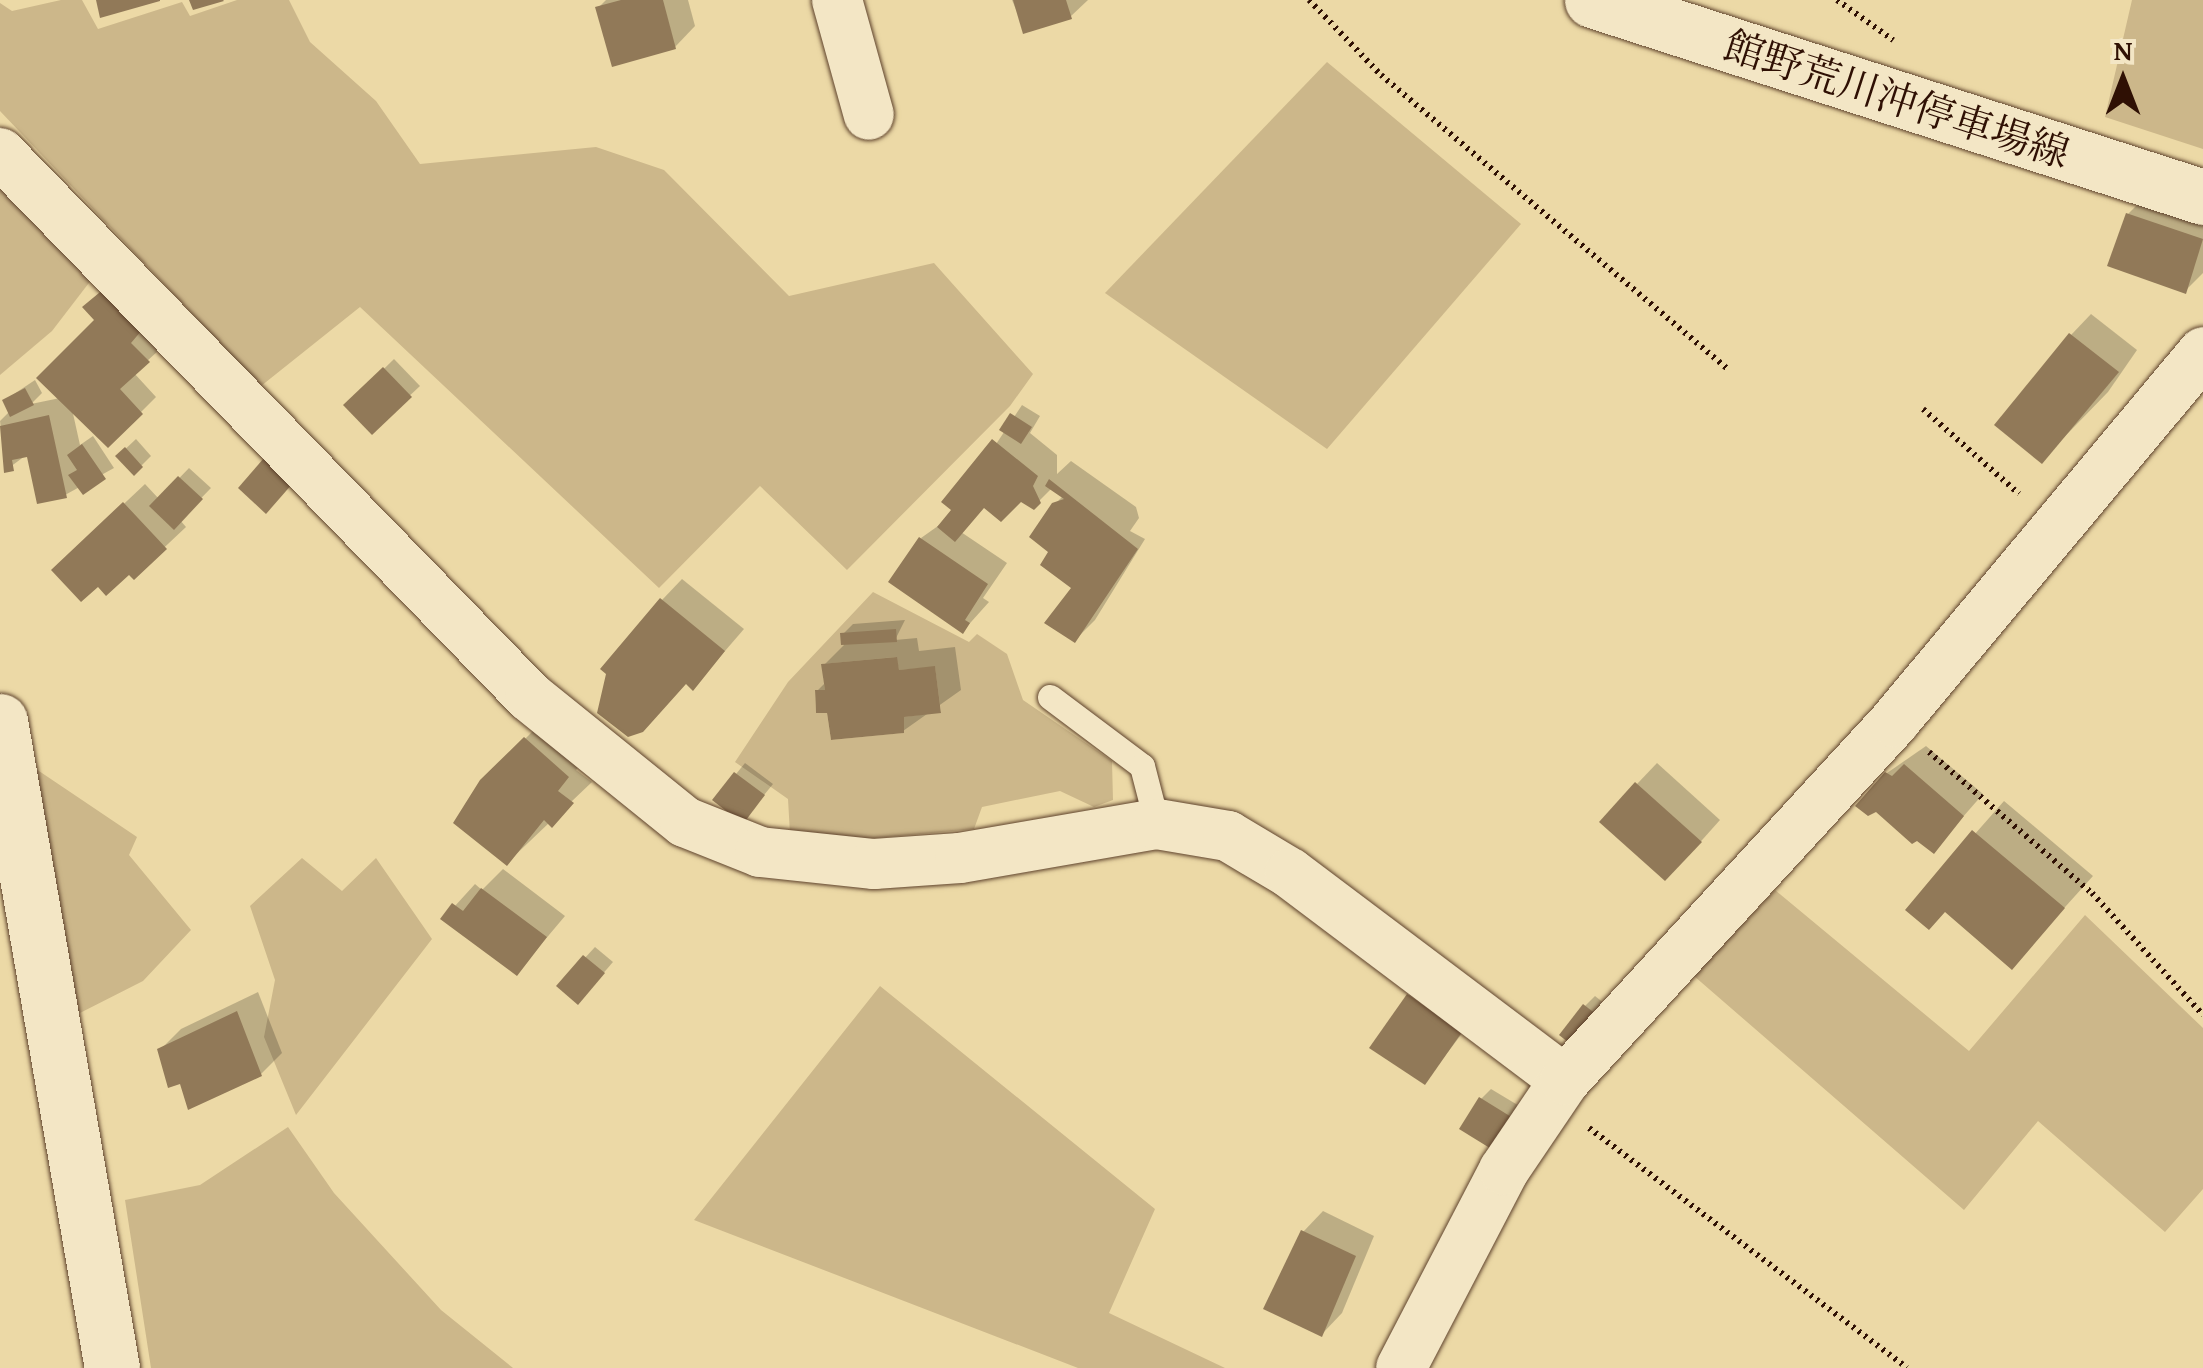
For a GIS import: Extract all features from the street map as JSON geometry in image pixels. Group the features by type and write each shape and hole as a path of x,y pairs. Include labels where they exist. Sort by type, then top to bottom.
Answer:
{"street":[{"path":"836,0 869,115"},
{"name":"館野荒川沖停車場線","path":"1592,0 2203,197"},
{"path":"0,153 530,697 685,822 760,852 874,864 990,854 1157,824 1228,836 1290,873 1557,1091"},
{"path":"1400,1368 1504,1170 1557,1091 1894,722 2203,352"},
{"path":"0,721 112,1368"}],"lane":[{"path":"1050,697 1142,766 1157,824"}],"path":[{"path":"1310,0 1381,75 1727,368"},
{"path":"1923,409 2058,528"},
{"path":"1894,722 2092,893 2203,1015"},
{"path":"1557,1091 1631,1154 1906,1368"}],"shaded area":[{"path":"61,0 82,0 98,29 182,2 190,16 237,0 289,0 310,42 376,101 420,164 596,147 664,170 789,296 934,263 1033,374 1010,406 847,570 760,486 659,588 360,307 261,386 0,111 0,3 12,11"},
{"path":"2132,0 2203,0 2203,149 2105,117"},
{"path":"1327,62 1521,224 1327,449 1105,293"},
{"path":"0,179 95,275 52,331 0,375"},
{"path":"873,592 969,642 977,634 1007,654 1023,700 1112,761 1113,800 1094,807 1060,791 982,807 974,829 866,839 790,834 788,799 735,762 788,682","holes":["896,657 899,670 935,667 941,712 904,717 903,733 831,740 827,713 816,713 815,691 825,690 822,664"]},
{"path":"36,769 137,837 129,855 191,930 143,981 74,1016"},
{"path":"302,858 342,891 376,858 432,939 296,1115 264,1037 275,980 250,906"},
{"path":"1775,890 1969,1051 2085,915 2203,1028 2203,1189 2165,1232 2038,1121 1964,1210 1694,976"},
{"path":"880,986 1155,1209 1109,1313 1225,1368 1078,1368 694,1220"},
{"path":"288,1127 334,1193 441,1310 513,1368 151,1368 125,1200 200,1185"}],"building":[{"path":"96,0 160,0 160,1 100,18"},
{"path":"189,0 223,0 224,1 193,10"},
{"path":"621,0 663,0 676,49 612,67 595,7"},
{"path":"1013,0 1066,0 1072,19 1023,34"},
{"path":"2126,213 2203,239 2186,294 2107,266"},
{"path":"105,288 142,330 131,343 150,362 120,389 143,414 108,448 36,378 94,320 82,307"},
{"path":"2069,333 2119,372 2042,464 1994,425"},
{"path":"383,367 412,397 372,435 343,405"},
{"path":"25,388 34,405 10,417 2,400"},
{"path":"1010,413 1032,427 1021,444 999,430"},
{"path":"49,415 67,498 37,504 27,457 12,460 14,471 4,473 0,426"},
{"path":"992,439 1038,476 1033,486 1041,503 1034,510 1021,502 1001,522 984,508 955,542 937,527 951,510 941,502"},
{"path":"82,444 106,479 83,495 68,475 77,470 67,455"},
{"path":"125,447 143,467 134,476 115,456"},
{"path":"264,458 293,483 266,514 238,488"},
{"path":"178,476 203,499 174,530 149,506"},
{"path":"1049,479 1138,549 1075,643 1044,623 1071,588 1040,565 1048,552 1029,537 1052,503 1064,499 1045,486"},
{"path":"123,502 167,549 134,580 129,575 106,596 98,587 81,602 51,570"},
{"path":"919,537 988,584 965,620 970,623 963,634 888,582"},
{"path":"660,598 725,651 693,691 686,684 643,732 628,737 597,713 606,674 600,669"},
{"path":"896,629 897,642 841,645 840,633"},
{"path":"897,657 899,670 935,666 941,713 904,717 904,733 831,740 827,713 816,713 815,690 825,690 821,664"},
{"path":"524,737 569,777 558,791 574,803 552,828 544,820 507,866 453,823 480,780"},
{"path":"1904,764 1964,816 1934,854 1917,841 1912,844 1876,812 1868,816 1855,806 1885,772 1892,776"},
{"path":"734,772 765,795 743,824 712,800"},
{"path":"1635,782 1702,842 1665,881 1599,822"},
{"path":"1972,830 2065,908 2012,970 1945,912 1929,930 1905,910"},
{"path":"481,888 547,937 517,976 440,919 452,903 463,911"},
{"path":"583,955 605,973 578,1005 556,986"},
{"path":"1407,994 1462,1032 1425,1085 1369,1048"},
{"path":"1583,1004 1597,1015 1573,1046 1559,1035"},
{"path":"237,1011 262,1076 188,1110 180,1084 168,1088 157,1049"},
{"path":"1479,1097 1513,1118 1493,1150 1459,1129"},
{"path":"1301,1230 1356,1256 1322,1337 1263,1309"}]}
